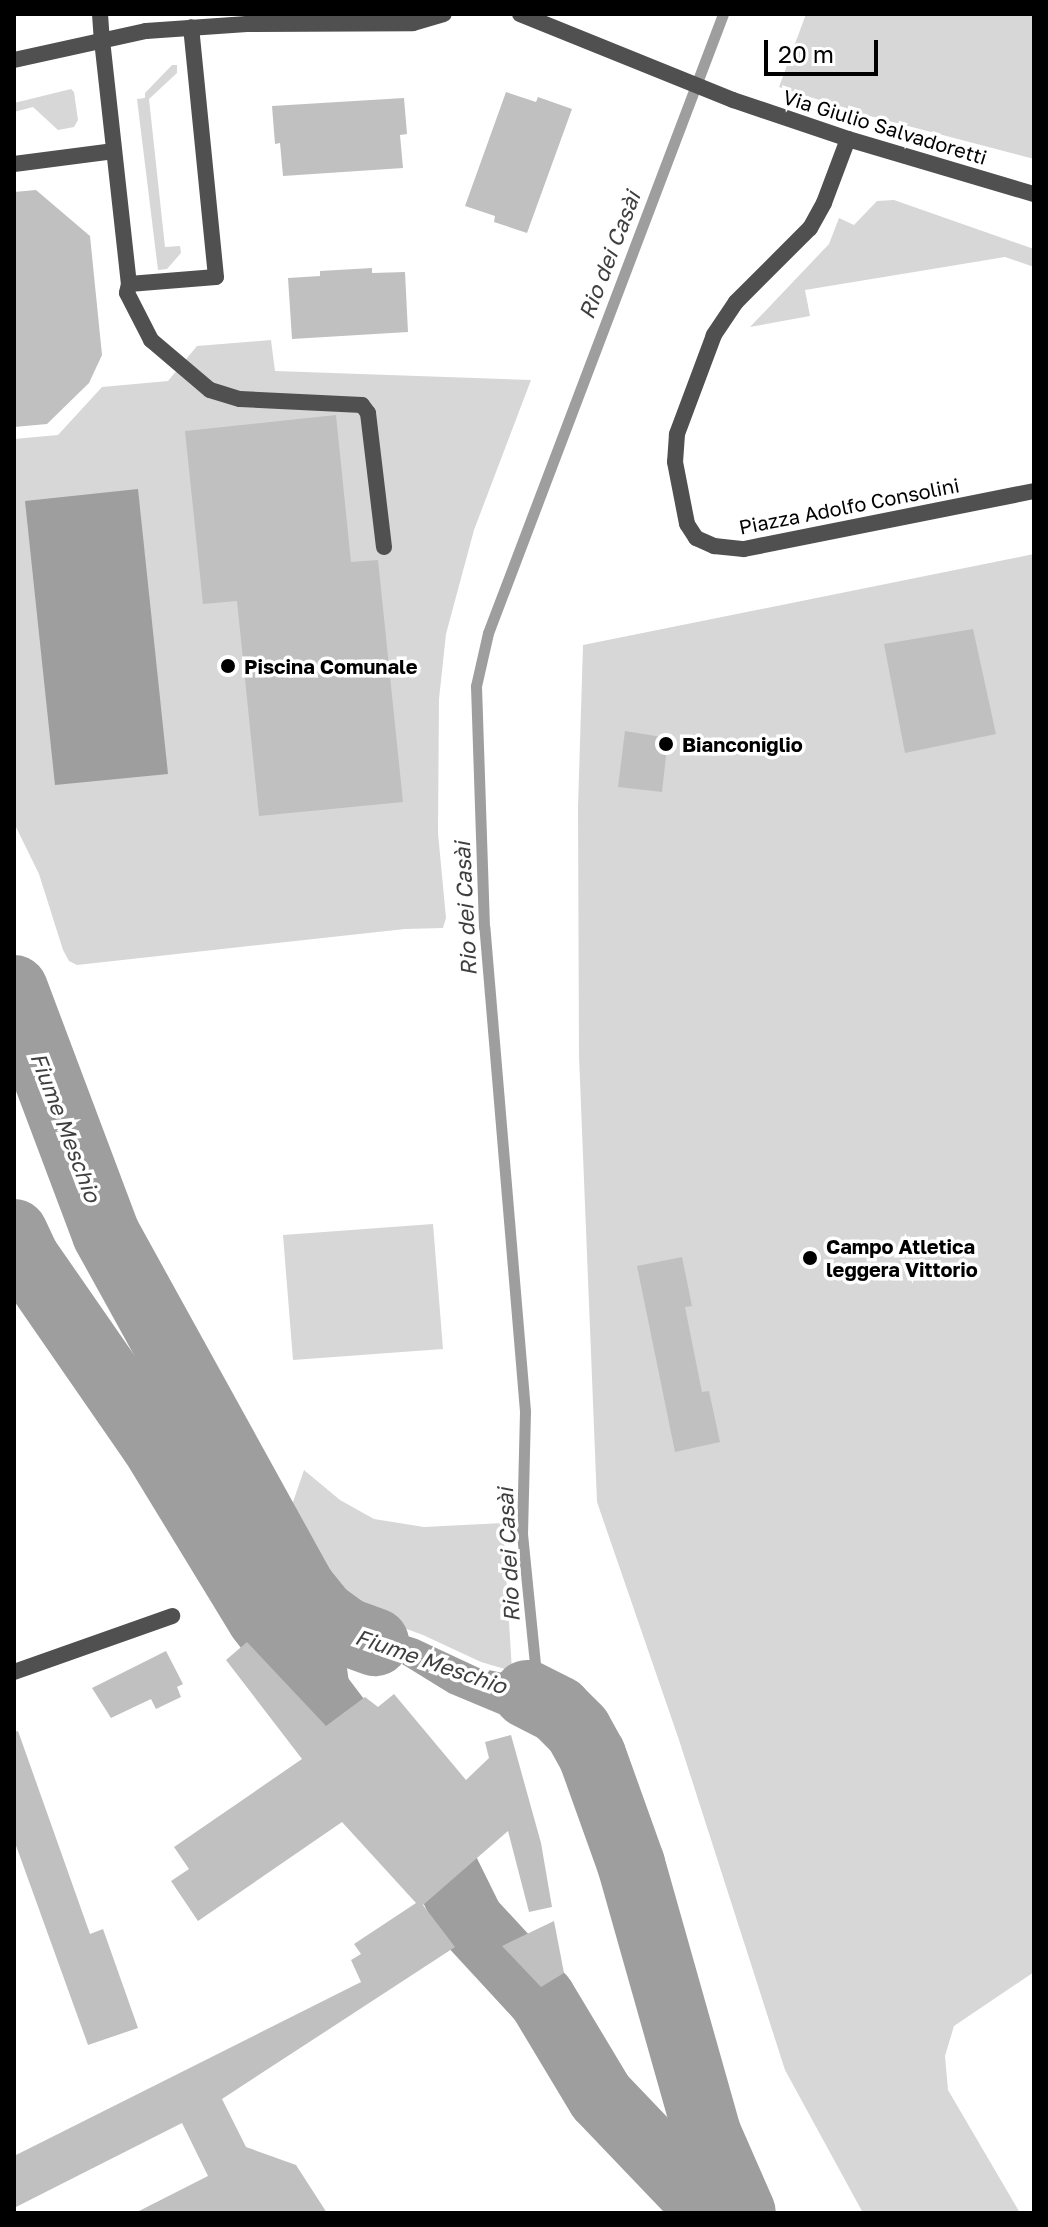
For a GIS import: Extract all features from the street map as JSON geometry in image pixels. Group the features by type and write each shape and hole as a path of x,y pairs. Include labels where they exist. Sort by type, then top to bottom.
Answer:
{"street":[{"path":"100,14 129,284 127,293 151,340 210,390 240,399 362,405 368,413 384,547"},
{"path":"14,60 102,40 191,27 413,23 444,14"},
{"name":"Via Giulio Salvadoretti","path":"520,14 724,97 848,139 1034,194"},
{"path":"129,284 216,277 191,27"},
{"name":"Piazza Adolfo Consolini","path":"848,139 824,203 810,228 736,302 714,335 677,434 675,462 687,524 696,538 714,546 744,549 1034,491"},
{"path":"14,164 114,151"},
{"path":"14,1672 172,1616"}],"shaded area":[{"path":"806,14 1034,14 1034,159 866,115 779,87"},
{"path":"172,65 177,65 177,73 149,99 165,247 180,246 181,253 167,269 158,270 137,99 145,98 145,93"},
{"path":"71,89 78,120 74,127 58,130 33,107 14,112 14,103"},
{"path":"894,200 1034,249 1034,267 1005,257 805,290 810,316 750,327 829,244 839,218 854,225 877,201"},
{"name":"Piscina Comunale","path":"271,340 275,371 531,380 474,530 446,634 439,699 438,833 446,918 443,928 405,929 77,965 69,961 63,950 39,874 14,823 14,439 58,435 102,387 168,381 197,346"},
{"name":"Campo Atletica leggera Vittorio","path":"1034,554 1034,1972 954,2026 945,2056 948,2090 1020,2213 863,2213 785,2070 679,1740 597,1502 579,1056 578,808 583,645"},
{"path":"433,1224 443,1349 293,1360 283,1235"},
{"path":"304,1470 340,1500 374,1519 424,1527 503,1523 512,1671 481,1662 423,1635 355,1610 321,1570 292,1505"}],"water":[{"path":"138,489 168,774 55,785 25,501"},
{"path":"302,1589 341,1615 417,1639 479,1668 536,1680 570,1706 589,1733 592,1755 586,1779 541,1737 504,1716 449,1693 402,1664 357,1652 321,1631 302,1610"}],"building":[{"path":"506,92 536,102 538,97 572,109 527,233 494,222 495,216 465,206"},
{"path":"404,98 407,134 400,135 403,168 283,176 280,143 275,144 272,106"},
{"path":"36,190 90,236 102,355 89,383 47,424 14,427 14,192"},
{"path":"372,268 372,273 405,272 408,332 292,339 288,278 320,276 320,271"},
{"path":"336,415 351,562 378,560 403,802 259,816 237,601 203,604 185,431"},
{"path":"973,629 996,734 905,753 884,644"},
{"path":"625,731 668,738 662,792 618,787"},
{"path":"682,1257 692,1306 685,1307 702,1392 709,1391 720,1442 675,1452 637,1266"},
{"path":"247,1642 326,1726 365,1697 378,1707 394,1694 466,1780 489,1758 485,1742 511,1735 541,1843 552,1907 529,1912 508,1831 423,1905 455,1947 222,2099 246,2147 296,2165 327,2213 135,2213 208,2176 182,2123 14,2208 14,2156 361,1982 351,1960 361,1954 354,1944 416,1903 342,1822 198,1921 171,1881 189,1869 174,1847 302,1759 226,1660"},
{"path":"166,1651 183,1684 177,1687 181,1697 156,1709 151,1699 111,1718 92,1688"},
{"path":"18,1731 90,1934 103,1929 138,2028 88,2045 14,1840 14,1732"},
{"path":"554,1921 564,1973 541,1987 502,1946"}],"waterway":[{"name":"Rio dei Casài","path":"538,1694 522,1534 525,1411 484,927 476,686 488,633 723,14"},
{"name":"Fiume Meschio","path":"14,989 106,1234 302,1589 322,1614 347,1632 375,1642"},
{"path":"14,1233 25,1257 154,1443 261,1618 312,1686"},
{"path":"302,1589 316,1692 433,1846 470,1921 542,1999 601,2097 712,2213"},
{"name":"Fiume Meschio","path":"527,1694 558,1710 578,1730 592,1755 631,1864 707,2133 742,2213"}],"place":[{"name":"Piscina Comunale","path":"228,666"},
{"name":"Bianconiglio","path":"666,744"},
{"name":"Campo Atletica leggera Vittorio","path":"810,1258"}]}
